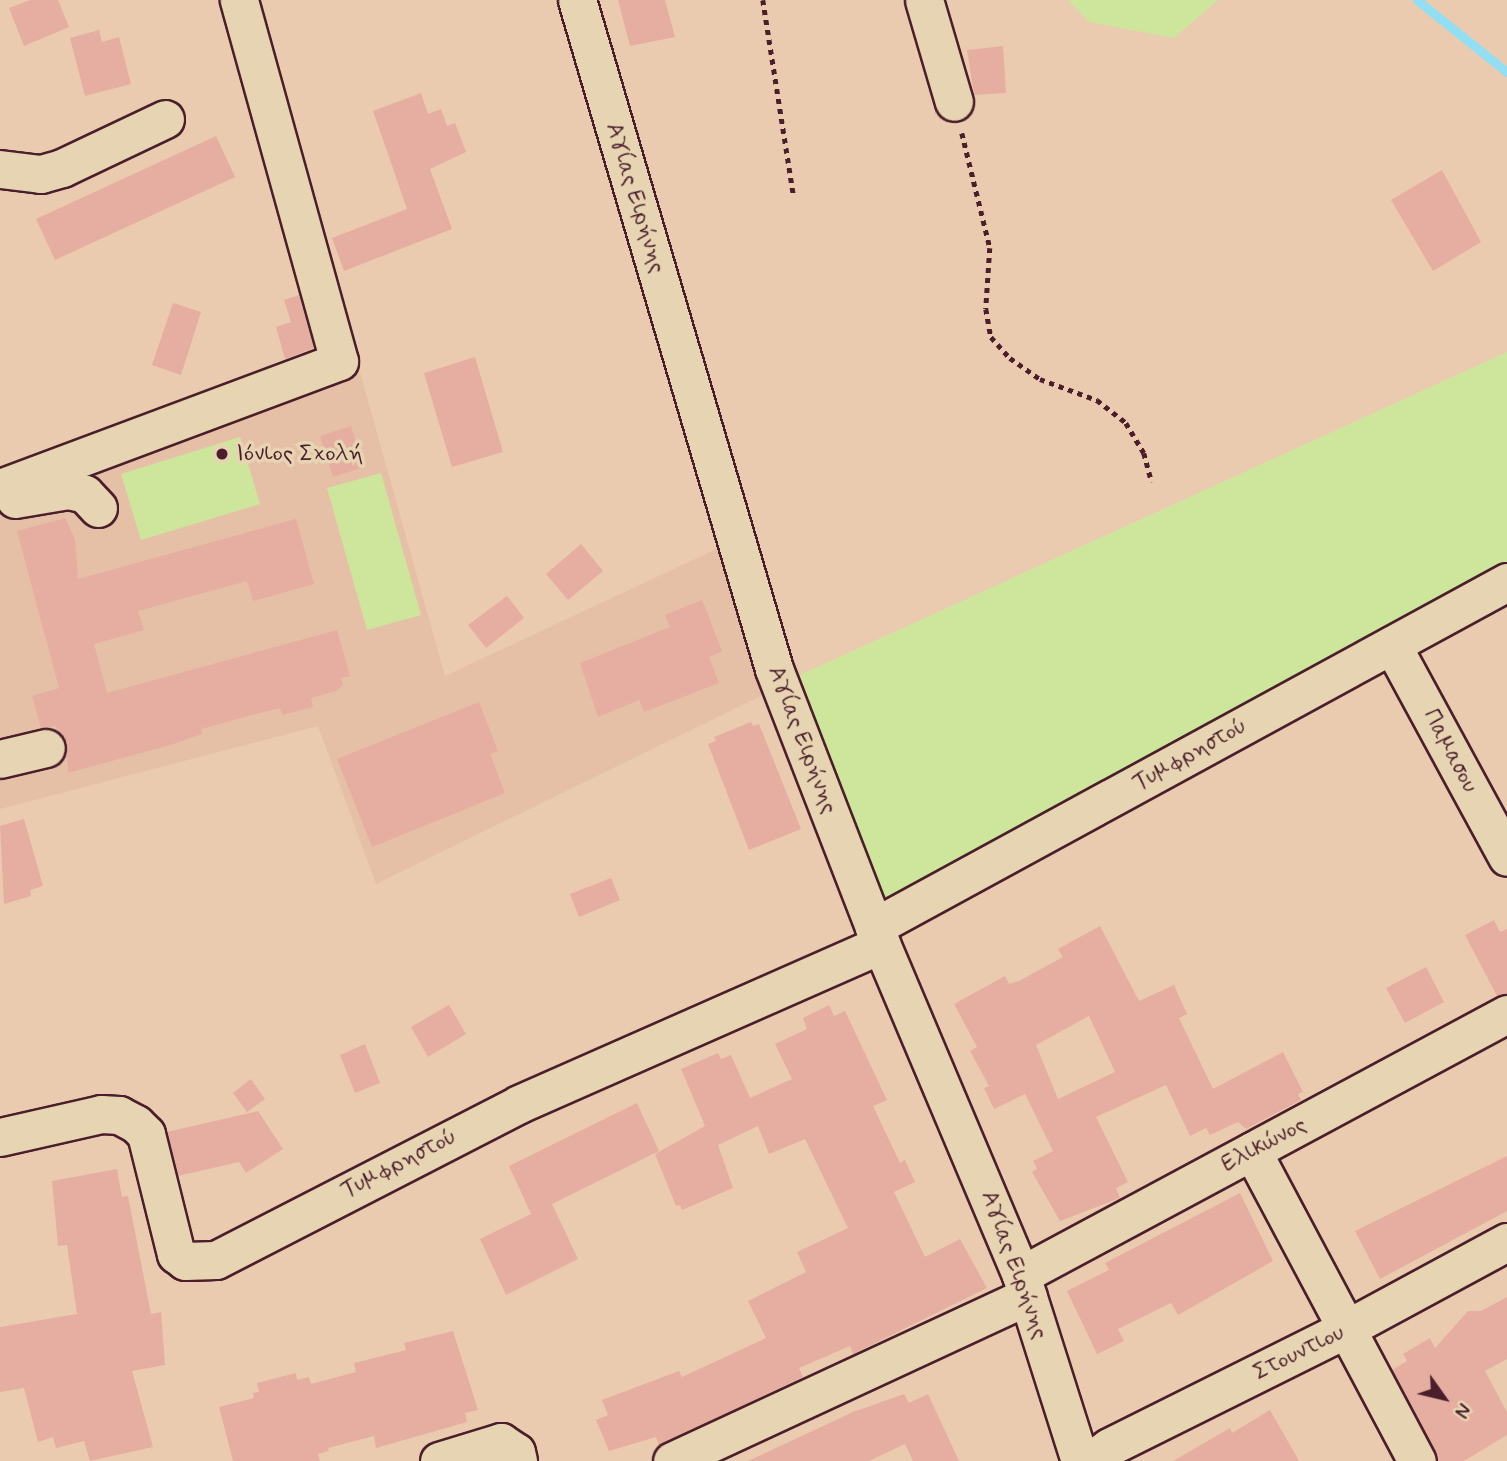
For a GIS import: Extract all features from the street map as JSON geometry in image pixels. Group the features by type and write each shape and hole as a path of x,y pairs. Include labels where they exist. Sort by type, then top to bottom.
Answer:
{"street":[{"path":"0,488 339,361 239,0"},
{"name":"Αγίας Ειρήνης","path":"577,0 774,669 877,936 1024,1285 1080,1461"},
{"path":"924,0 954,102"},
{"path":"0,169 41,174 62,168 165,119"},
{"path":"0,503 68,490 85,494 97,508"},
{"name":"Τυμφρηστού","path":"0,1138 101,1114 119,1115 136,1124 146,1134 169,1241 176,1254 185,1261 216,1260 519,1104 877,936 1507,582"},
{"name":"Παμασου","path":"1392,645 1507,857"},
{"path":"0,759 46,748"},
{"name":"Ελικώνος","path":"672,1461 1024,1285 1252,1151 1507,1014"},
{"path":"1252,1151 1417,1461"},
{"name":"Στουντιου","path":"1090,1461 1109,1447 1345,1330 1507,1242"},
{"path":"439,1461 501,1442 517,1457"}],"path":[{"path":"763,0 794,197"},
{"path":"954,102 990,248 986,309 991,337 1010,358 1040,379 1097,400 1126,423 1144,453 1152,482"}],"shaded area":[{"name":"Ιόνιος Σχολή","path":"256,0 445,676 725,545 767,693 376,884 318,726 0,809 0,477 331,354"}],"green space":[{"path":"1068,0 1218,0 1174,38 1089,22"},
{"path":"1507,352 1507,563 885,908 800,675"},
{"path":"240,437 260,504 141,540 121,474"},
{"path":"381,473 421,615 367,630 327,488"}],"building":[{"path":"30,0 58,0 69,27 24,46 9,8"},
{"path":"618,0 665,0 675,37 630,46"},
{"path":"99,30 102,42 119,37 131,84 85,96 70,38"},
{"path":"1003,46 1006,93 974,95 967,50"},
{"path":"421,93 428,114 441,109 447,126 455,123 466,152 430,169 452,229 344,271 332,238 407,209 373,111"},
{"path":"216,136 235,177 55,260 36,219"},
{"path":"1442,170 1481,242 1433,271 1391,200"},
{"path":"299,295 314,348 285,359 276,327 291,322 284,300"},
{"path":"173,303 201,312 181,375 152,365"},
{"path":"475,357 503,452 452,467 424,373"},
{"path":"351,426 364,467 333,477 320,436"},
{"path":"65,518 75,539 78,579 296,519 314,584 253,601 247,581 138,611 144,630 94,644 107,693 337,630 350,676 341,678 343,685 336,691 311,698 313,707 282,715 280,708 260,713 201,729 202,734 170,745 68,773 66,742 56,726 41,728 32,696 59,688 17,531"},
{"path":"581,544 603,571 568,600 546,574"},
{"path":"507,596 524,618 486,648 468,625"},
{"path":"702,600 722,651 709,657 719,683 644,712 639,700 598,717 580,663 670,627 665,615"},
{"path":"479,702 498,751 490,754 505,793 372,847 337,759"},
{"path":"751,722 753,726 759,724 801,829 749,850 708,744 716,741 714,737"},
{"path":"24,819 43,886 30,890 31,896 4,904 0,826"},
{"path":"611,878 620,900 579,917 570,894"},
{"path":"1494,920 1500,932 1507,929 1507,993 1497,996 1465,935"},
{"path":"1100,926 1139,1001 1174,985 1187,1014 1179,1018 1213,1089 1283,1052 1303,1092 1298,1094 1301,1100 1246,1129 1238,1122 1210,1135 1206,1128 1190,1136 1166,1085 1096,1117 1128,1182 1116,1188 1120,1198 1060,1221 1032,1172 1037,1169 1033,1161 1053,1151 1025,1094 994,1109 984,1088 989,1086 970,1051 977,1047 954,1004 1005,976 1009,984 1019,981 1063,957 1058,949","holes":["1089,1016 1115,1072 1058,1099 1036,1045"]},
{"path":"1426,967 1444,1002 1405,1023 1386,988"},
{"path":"449,1005 466,1034 428,1057 411,1027"},
{"path":"829,1005 834,1016 845,1011 887,1100 873,1106 900,1163 905,1160 915,1182 894,1192 925,1257 960,1239 987,1288 853,1354 850,1346 799,1368 803,1377 659,1445 656,1437 609,1451 596,1420 608,1415 602,1400 679,1371 682,1377 766,1338 748,1301 806,1272 797,1252 848,1228 805,1139 769,1154 758,1126 718,1145 733,1188 682,1210 680,1205 676,1206 655,1154 705,1126 681,1069 718,1053 721,1059 731,1055 750,1098 792,1079 775,1044 807,1029 803,1018"},
{"path":"365,1044 380,1083 355,1093 340,1055"},
{"path":"251,1079 265,1099 247,1112 233,1093"},
{"path":"637,1103 659,1151 552,1204 578,1259 506,1295 480,1239 531,1214 509,1166"},
{"path":"258,1111 283,1149 246,1173 239,1162 178,1176 167,1132"},
{"path":"1507,1156 1507,1211 1380,1279 1355,1231"},
{"path":"117,1169 122,1197 128,1196 151,1314 161,1312 165,1365 132,1371 153,1447 90,1461 84,1441 56,1448 53,1437 38,1442 24,1388 0,1392 0,1327 77,1314 67,1245 58,1246 52,1181"},
{"path":"1240,1193 1273,1261 1178,1315 1171,1303 1118,1329 1124,1341 1097,1354 1067,1291 1109,1270 1105,1263"},
{"path":"1507,1297 1507,1359 1485,1371 1507,1412 1507,1435 1464,1461 1438,1461 1392,1370 1407,1361 1403,1354 1430,1338 1435,1348 1468,1311 1481,1311"},
{"path":"453,1331 478,1410 465,1413 467,1422 376,1448 374,1436 328,1448 329,1451 318,1454 320,1461 233,1461 219,1407 254,1398 253,1393 259,1392 257,1383 296,1373 297,1380 309,1377 311,1384 356,1372 354,1363 406,1350 404,1343"},
{"path":"904,1394 909,1403 928,1394 959,1461 913,1461 905,1444 869,1461 748,1461 853,1412"},
{"path":"1270,1410 1299,1461 1173,1461 1230,1428 1232,1433"}],"waterway":[{"path":"1417,0 1507,72"}],"place":[{"name":"Ιόνιος Σχολή","path":"222,454"}]}
